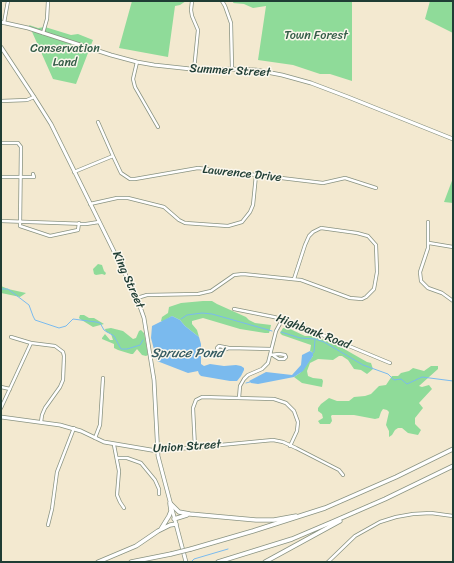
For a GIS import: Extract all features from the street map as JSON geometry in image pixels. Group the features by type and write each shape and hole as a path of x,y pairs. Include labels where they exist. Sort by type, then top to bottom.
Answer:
{"highway":[{"path":"131,562 191,549 324,508 396,477 453,449"},
{"path":"218,562 292,539 360,510 453,466"},
{"path":"170,503 179,512 256,520 268,520 293,516 324,508"},
{"path":"158,531 169,516 171,511 170,503"},
{"path":"265,562 360,510"},
{"path":"174,518 190,514"},
{"path":"98,562 136,546 158,531 176,524"}],"main road":[{"name":"Summer Street","path":"3,22 137,62 194,70 232,69 270,72 308,82 453,139"},
{"name":"King Street","path":"1,48 51,124 137,298 144,318 154,380 157,451 186,562"},
{"name":"Union Street","path":"1,417 74,428 114,445 157,451"}],"street":[{"path":"3,22 8,1"},
{"path":"44,33 47,19 48,1"},
{"path":"192,1 192,16 198,30 194,70"},
{"path":"222,1 231,23 232,69"},
{"path":"137,62 133,79 135,87 158,127"},
{"path":"1,101 27,100 34,97"},
{"name":"Lawrence Drive","path":"98,122 121,173 130,179 198,168 323,183 345,178 376,188"},
{"path":"1,143 20,144 21,147 20,226 50,236 78,230 79,224"},
{"path":"74,172 113,156"},
{"path":"1,177 34,177 33,174"},
{"path":"90,204 117,198 128,198 164,207 179,220 185,223 228,226 242,222 250,212 253,205 256,175"},
{"path":"1,221 79,224 100,222"},
{"path":"428,222 429,243 427,254 420,272 421,281 428,288 442,293 453,301"},
{"path":"137,298 147,295 198,294 208,292 218,287 229,277 235,274 243,274 294,279 316,285 350,298 362,299 374,289 377,272 376,245 368,236 321,228 309,236 294,279"},
{"path":"429,243 453,246"},
{"name":"Highbank Road","path":"234,309 291,322 390,363"},
{"path":"239,398 240,389 244,379 248,375 263,368 268,363 276,331 282,320"},
{"path":"11,337 31,343 53,345 63,352 63,380 60,388 45,408 41,422"},
{"path":"1,408 31,343"},
{"path":"229,348 271,349"},
{"path":"270,355 274,356"},
{"path":"95,438 100,424 103,378"},
{"path":"1,387 10,389"},
{"path":"195,448 193,408 196,400 202,398 274,399 288,404 296,414 298,422 296,433 290,446"},
{"path":"48,525 52,509 57,472 74,428"},
{"name":"Union Street","path":"157,451 277,440 339,470 344,475"},
{"path":"114,445 119,472 117,495 124,508"},
{"path":"117,458 127,458 141,463 155,480 159,494"},
{"path":"328,562 355,536 380,522 402,516 431,513 453,516"}],"green space":[{"path":"132,1 186,1 175,6 168,57 119,48"},
{"name":"Town Forest","path":"234,1 352,1 352,81 330,74 320,74 293,65 258,60 266,6 253,8 244,4 233,3"},
{"path":"430,1 453,1 453,33 425,19"},
{"name":"Conservation Land","path":"29,25 38,28 45,27 71,35 78,34 93,40 76,84 53,79"},
{"path":"453,178 453,203 444,202"},
{"path":"98,264 102,265 106,273 105,275 94,274 93,269"},
{"path":"1,286 26,293 20,297 1,293"},
{"path":"212,301 246,317 255,323 271,325 269,333 240,329 203,318 192,321 192,324 197,330 199,337 180,320 172,316 164,321 161,321 162,317 168,313 169,307 181,303"},
{"path":"80,315 94,318 104,324 93,327 80,319"},
{"path":"111,328 123,331 133,339 136,338 141,330 144,333 148,355 142,355 137,349 133,354 131,354 114,348 114,344 102,339 105,334 110,340 113,340 111,334 106,332 105,329"},
{"path":"283,328 290,329 305,336 314,336 339,346 371,363 373,369 367,374 361,370 354,369 348,360 342,356 339,356 333,360 318,359 310,363 307,371 308,376 322,379 322,387 302,383 294,377 300,373 313,356 312,352 310,351 311,345 282,335 280,333"},
{"path":"431,366 438,366 438,369 419,386 422,387 429,385 432,389 419,403 423,408 415,418 415,424 421,430 418,435 408,433 402,428 398,428 389,437 389,431 386,425 389,412 383,409 379,418 375,419 354,415 332,415 332,421 330,424 320,424 318,421 323,418 322,414 318,411 318,408 329,398 337,401 349,401 354,397 365,396 371,394 379,386 386,385 392,376 398,376 401,373 409,371 413,368 424,371"}],"water":[{"name":"Spruce Pond","path":"172,316 180,320 199,337 201,344 201,364 204,366 210,364 224,366 236,365 244,368 237,381 201,376 198,371 188,373 157,361 151,338 152,326"},
{"path":"310,351 313,353 313,356 303,371 294,377 258,384 251,383 249,381 266,372 292,375 301,365 302,355"}],"waterway":[{"path":"1,289 8,289 29,305 35,320 59,328 66,326 73,319 100,323 104,330 114,336 121,349 127,349 140,345 143,340"},
{"path":"181,319 187,315 202,313 212,314 272,331"},
{"path":"281,332 300,338 315,339 324,342 363,365 388,374 394,380 401,379 407,384 422,377 453,381"},
{"path":"312,354 314,352 315,340"},
{"path":"246,383 250,382"},
{"path":"191,562 194,559 228,549"}]}
